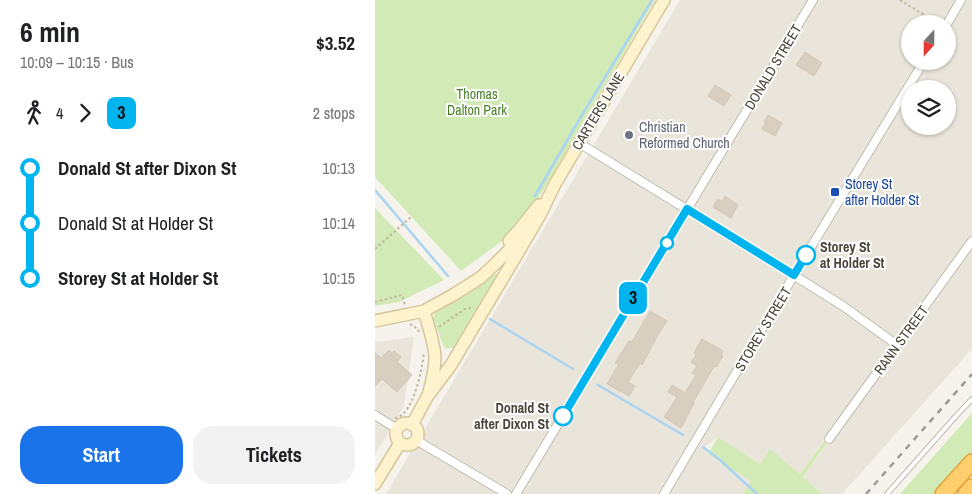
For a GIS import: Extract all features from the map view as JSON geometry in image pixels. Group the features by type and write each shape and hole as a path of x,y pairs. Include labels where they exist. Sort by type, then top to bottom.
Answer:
{"highway":[{"path":"943,494 972,462"},
{"path":"966,494 972,487"}],"main road":[{"name":"CARTERS LANE","path":"412,425 427,397 460,351 535,223 555,184 664,0"},
{"path":"424,311 432,298 473,274 504,246 555,184"},
{"name":"CARTERS LANE","path":"375,321 424,311 467,287 495,264 535,223"},
{"name":"CARTERS LANE","path":"424,311 429,350 435,358 434,371 427,397"},
{"path":"429,350 447,354 454,354 460,351"},
{"path":"402,425 412,425 417,430 415,442 409,445 403,444 397,436 397,430 402,425"},
{"path":"375,484 400,442"}],"street":[{"name":"DONALD STREET","path":"516,494 813,0"},
{"path":"952,15 961,0"},
{"name":"STOREY STREET","path":"664,494 919,70"},
{"path":"579,144 794,275 843,306 897,345"},
{"name":"RANN STREET","path":"829,438 972,241"},
{"path":"375,415 397,430"},
{"path":"416,440 507,494"}],"lane":[{"path":"887,494 972,400"}],"path":[{"path":"900,0 924,15"},
{"path":"375,248 411,216"},
{"path":"375,302 402,295 410,325 426,336 465,309 470,308 481,314"},
{"path":"394,418 399,418 403,415 414,397 429,350"}],"shaded area":[{"path":"680,0 972,0 972,349 842,494 822,494 803,477 829,441 826,437 800,474 770,450 760,464 718,437 703,448 708,454 751,481 743,494 386,494"},
{"path":"414,337 404,406 375,455 375,342"}],"green space":[{"name":"Thomas Dalton Park","path":"375,0 655,0 535,204 510,235 461,271 375,177"},
{"path":"375,208 444,280 399,302 375,306"},
{"path":"495,274 498,275 457,345 453,348 444,347 433,319 434,314 468,294"},
{"path":"972,413 972,455 937,494 900,494"},
{"path":"718,437 760,464 770,449 800,474 827,437 829,440 803,477 822,494 743,494 751,481 708,454"}],"building":[{"path":"805,52 822,63 814,76 796,65"},
{"path":"715,85 731,95 724,106 708,96"},
{"path":"768,115 782,123 775,136 762,129"},
{"path":"725,196 738,205 731,218 713,207 718,199 722,202"},
{"path":"650,311 667,321 642,365 640,363 628,382 635,386 629,396 607,384 619,364 615,363 629,341 632,342"},
{"path":"702,339 723,351 721,355 723,356 716,367 714,366 693,402 681,428 664,417 677,397 668,392 672,385 685,393 696,375 692,373 697,366 691,362"},
{"path":"389,350 392,353 394,351 401,357 397,362 412,375 397,392 382,379 375,386 375,353 381,358"}],"waterway":[{"path":"535,196 652,0"},
{"path":"375,190 448,276"},
{"path":"490,319 573,369"},
{"path":"598,385 683,435"},
{"path":"703,447 757,494"}],"railway":[{"path":"866,494 972,374"}],"bus line":[{"name":"3","path":"563,416 687,209 794,275 806,255"}],"place":[{"name":"Christian Reformed Church","path":"629,135"},
{"name":"Storey St after Holder St","path":"835,192"},
{"name":"Storey St at Holder St","path":"806,255"},
{"name":"Donald St after Dixon St","path":"563,416"}]}
